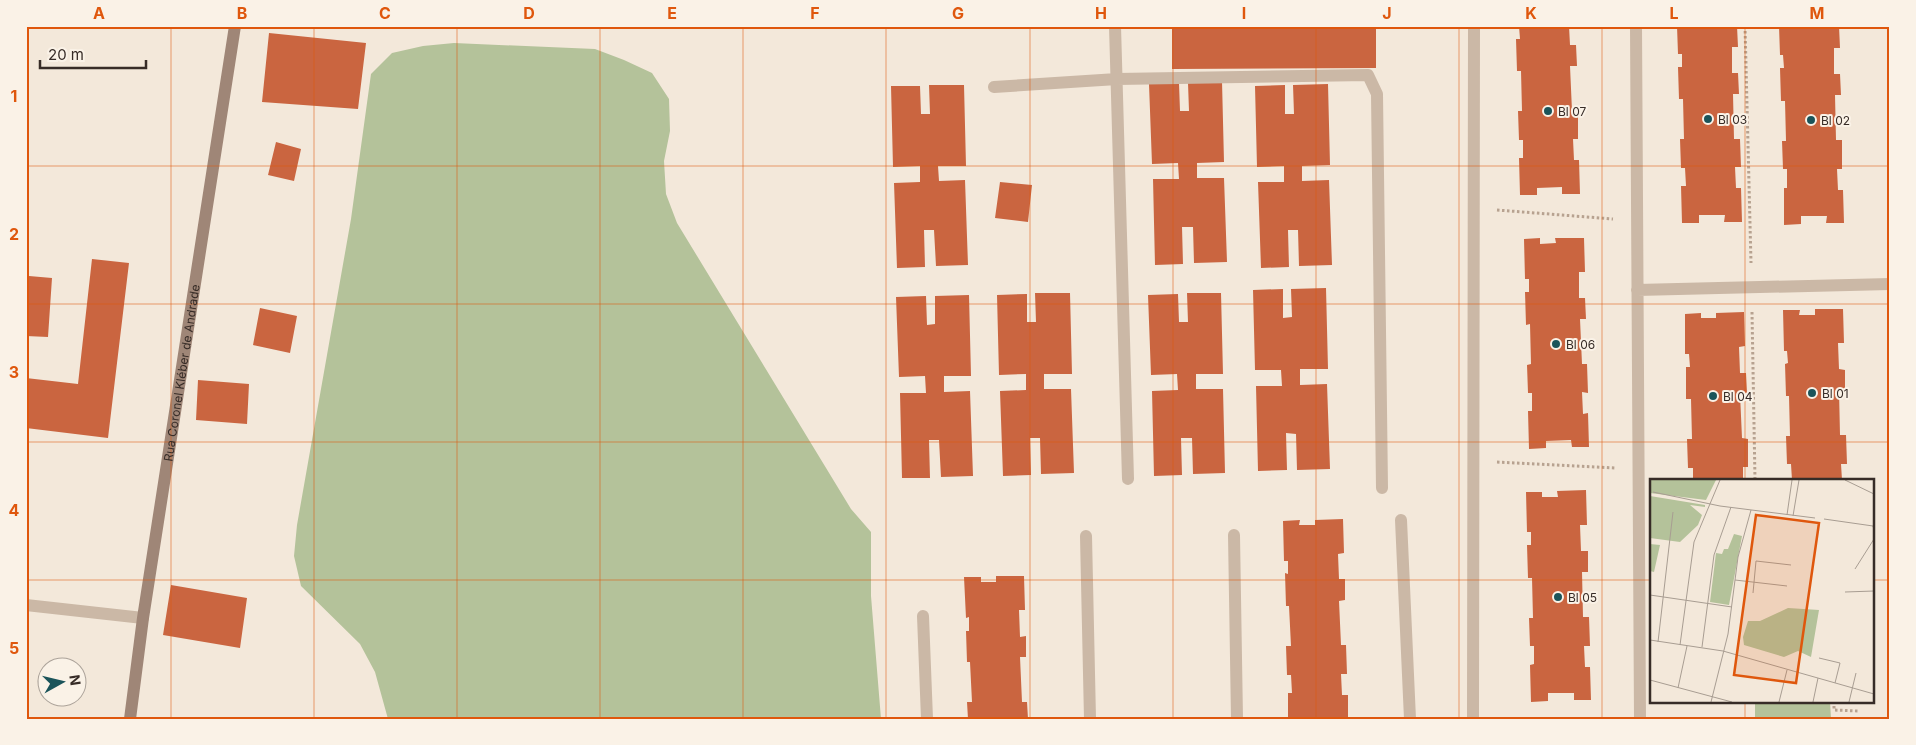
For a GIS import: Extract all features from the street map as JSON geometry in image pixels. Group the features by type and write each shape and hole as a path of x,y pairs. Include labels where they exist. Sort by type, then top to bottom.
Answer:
{"main road":[{"name":"Rua Coronel Kléber de Andrade","path":"130,719 143,618 235,26"}],"street":[{"path":"1115,26 1128,479"},
{"path":"1473,719 1474,26"},
{"path":"1636,26 1640,719"},
{"path":"994,87 1117,79 1368,75 1377,94 1382,488"},
{"path":"1637,290 1890,284"},
{"path":"1401,520 1410,719"},
{"path":"1234,534 1237,719"},
{"path":"1086,536 1090,719"},
{"path":"26,605 143,618"},
{"path":"923,616 927,719"}],"path":[{"path":"1744,26 1755,479"},
{"path":"1474,209 1637,221"},
{"path":"1474,461 1638,469"},
{"path":"1834,702 1834,710 1858,711"}],"green space":[{"path":"454,43 595,49 652,73 669,99 670,131 664,161 666,194 677,223 851,509 871,532 871,596 881,719 388,719 375,672 360,644 301,586 294,556 297,525 351,219 371,74 392,53 423,46"},
{"path":"1755,702 1830,702 1831,719 1755,719"}],"building":[{"path":"1172,26 1376,26 1376,68 1172,69"},
{"name":"Bl 07","path":"1519,26 1569,26 1570,45 1576,45 1577,66 1570,66 1572,111 1578,111 1578,139 1573,139 1574,160 1579,160 1580,194 1562,194 1562,187 1537,188 1537,195 1520,195 1519,158 1523,158 1523,140 1519,140 1518,111 1522,111 1521,71 1517,71 1516,39 1520,39"},
{"name":"Bl 03","path":"1677,26 1737,26 1738,47 1732,47 1732,73 1738,73 1739,94 1733,94 1734,139 1740,139 1741,167 1735,167 1736,188 1741,188 1742,222 1724,222 1725,215 1699,215 1699,223 1682,223 1681,186 1686,186 1685,168 1681,168 1680,139 1684,139 1683,99 1679,99 1678,67 1682,67 1682,54 1678,54"},
{"name":"Bl 02","path":"1779,26 1839,26 1840,48 1834,48 1834,74 1840,74 1841,95 1835,95 1836,140 1842,140 1842,169 1837,169 1838,190 1843,190 1844,223 1826,223 1827,216 1801,216 1801,224 1784,225 1784,188 1787,188 1787,169 1783,169 1782,141 1786,141 1785,101 1781,101 1780,68 1784,68 1783,55 1780,55"},
{"path":"269,33 366,43 358,109 262,102"},
{"path":"1222,81 1224,162 1197,163 1197,178 1224,178 1227,262 1194,263 1193,227 1182,227 1183,264 1155,265 1153,179 1179,179 1178,163 1152,164 1149,84 1179,83 1180,111 1189,111 1188,83"},
{"path":"1328,84 1330,165 1302,166 1302,181 1329,180 1332,265 1299,266 1298,230 1288,230 1289,267 1261,268 1258,182 1284,182 1284,166 1257,167 1255,86 1285,85 1285,114 1294,114 1293,85"},
{"path":"929,85 964,85 966,166 938,166 939,181 965,180 968,265 936,266 934,230 924,230 925,267 897,268 894,183 920,182 920,166 893,167 891,86 920,86 921,114 930,114"},
{"path":"276,142 301,149 294,181 268,175"},
{"path":"1000,182 1032,185 1028,222 995,218"},
{"name":"Bl 06","path":"1540,238 1540,244 1556,243 1555,238 1584,238 1585,272 1579,272 1579,298 1585,298 1586,319 1580,319 1582,364 1587,364 1588,393 1582,392 1583,414 1588,413 1589,447 1572,447 1571,440 1546,441 1546,448 1529,449 1528,411 1532,411 1532,393 1528,393 1527,365 1531,364 1530,324 1526,325 1525,292 1529,292 1529,279 1525,279 1524,239"},
{"path":"92,259 129,263 108,438 26,428 26,378 78,384"},
{"path":"29,276 52,278 48,337 26,336"},
{"path":"1326,288 1328,369 1300,369 1300,385 1327,384 1330,469 1297,470 1296,434 1286,433 1287,470 1258,471 1256,386 1282,386 1281,370 1255,370 1253,290 1283,289 1283,318 1292,317 1291,289"},
{"path":"1035,293 1070,293 1072,374 1044,374 1044,389 1071,389 1074,473 1041,474 1040,438 1030,438 1031,475 1003,476 1000,391 1026,390 1026,374 999,375 997,295 1027,294 1027,322 1036,322"},
{"path":"1187,293 1221,293 1223,374 1196,374 1196,389 1223,389 1225,473 1193,474 1192,438 1181,438 1182,475 1154,476 1152,391 1178,390 1177,374 1151,375 1148,295 1178,294 1179,322 1188,322"},
{"path":"969,295 971,376 944,376 944,392 970,391 973,476 941,477 939,440 929,440 930,478 902,478 900,393 926,393 925,376 899,377 896,297 926,296 927,325 935,324 935,296"},
{"path":"260,308 297,316 290,353 253,345"},
{"name":"Bl 01","path":"1815,309 1843,309 1844,343 1838,343 1839,369 1845,370 1845,390 1839,390 1840,435 1846,435 1847,464 1841,464 1842,479 1792,479 1791,464 1787,464 1786,436 1790,436 1789,396 1786,396 1785,364 1788,363 1787,351 1784,351 1783,310 1800,310 1799,315 1815,315"},
{"name":"Bl 04","path":"1744,312 1745,346 1739,347 1740,373 1746,373 1747,393 1740,394 1742,438 1748,439 1748,467 1743,467 1743,479 1693,479 1693,468 1688,468 1687,439 1692,439 1691,399 1686,399 1686,367 1690,367 1689,354 1685,354 1685,314 1701,313 1701,318 1716,318 1716,313"},
{"path":"198,380 249,384 247,424 196,420"},
{"name":"Bl 05","path":"1586,490 1587,525 1580,525 1581,551 1588,551 1588,572 1582,572 1583,617 1589,617 1590,646 1584,646 1585,667 1590,667 1591,700 1574,700 1574,693 1548,693 1548,701 1531,702 1530,665 1534,664 1534,646 1530,646 1529,618 1533,618 1532,578 1528,578 1527,545 1531,545 1531,532 1527,532 1526,492 1542,492 1542,497 1558,497 1557,491"},
{"path":"1343,519 1344,553 1338,554 1339,579 1345,579 1345,600 1339,601 1341,645 1346,645 1347,674 1341,674 1342,695 1348,695 1348,719 1288,719 1288,693 1292,693 1291,675 1287,675 1286,646 1291,646 1289,606 1286,606 1285,573 1288,574 1288,561 1284,561 1283,521 1300,520 1299,525 1315,525 1315,520"},
{"path":"996,576 1024,576 1025,610 1019,610 1020,637 1026,636 1026,657 1020,657 1022,702 1027,702 1028,719 968,719 967,702 972,702 970,662 967,662 966,631 969,631 969,617 966,618 964,577 981,577 981,582 996,582"},
{"path":"171,585 247,598 240,648 163,635"}],"place":[{"name":"Bl 07","path":"1548,111"},
{"name":"Bl 03","path":"1708,119"},
{"name":"Bl 02","path":"1811,120"},
{"name":"Bl 06","path":"1556,344"},
{"name":"Bl 01","path":"1812,393"},
{"name":"Bl 04","path":"1713,396"},
{"name":"Bl 05","path":"1558,597"}]}
